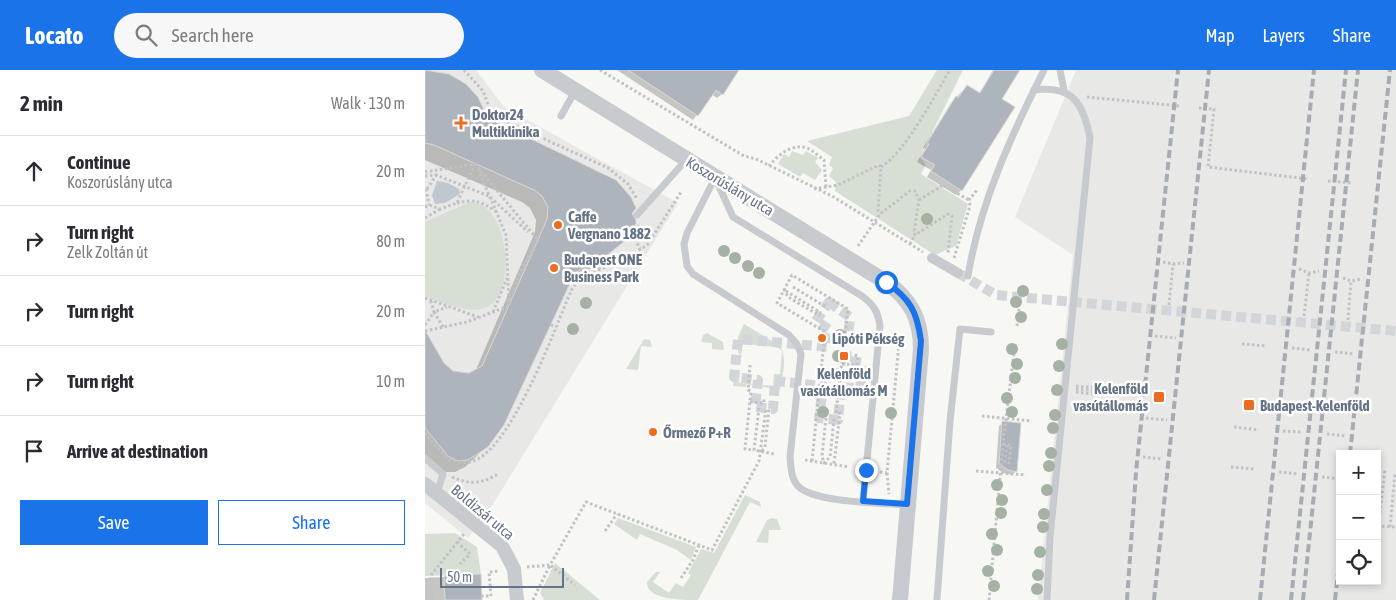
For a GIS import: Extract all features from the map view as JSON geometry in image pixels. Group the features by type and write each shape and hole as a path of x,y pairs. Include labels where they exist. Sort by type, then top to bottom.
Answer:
{"street":[{"name":"Koszorúslány utca","path":"542,70 886,282 898,291 913,308 918,319 921,349 907,504"},
{"path":"931,258 963,275"},
{"name":"Boldizsár utca","path":"425,484 502,546 508,570"},
{"path":"900,600 907,504"},
{"path":"508,570 517,600"}],"lane":[{"path":"963,275 992,183 1044,70"},
{"path":"1047,600 1051,527 1089,149 1087,126 1080,108 1067,92 1060,70"},
{"path":"1034,90 1052,88 1067,92"},
{"path":"561,116 575,91"},
{"path":"638,218 686,159"},
{"path":"715,178 733,216 862,296 873,304 878,314 880,326 863,501"},
{"path":"715,178 687,232 684,250 687,266 693,274 781,330 797,344 801,354 790,457 797,486 812,496 907,504"},
{"path":"937,600 950,421 960,329 991,332"},
{"path":"425,458 443,474 437,493"}],"path":[{"path":"465,70 483,91 490,110 496,117 609,168 627,184 639,202"},
{"path":"600,70 744,156 756,158 814,189 832,196 874,222 912,245 919,200 915,191 911,191 880,214 874,222 858,246"},
{"path":"881,167 887,163 909,134 950,70"},
{"path":"1067,92 1180,106"},
{"path":"1199,108 1214,109 1208,167 1308,179"},
{"path":"494,121 496,117"},
{"path":"769,166 778,155 790,149 807,148 824,160 826,187"},
{"path":"425,172 475,164"},
{"path":"457,203 475,164"},
{"path":"475,164 506,235 509,306"},
{"path":"475,164 538,240"},
{"path":"814,189 838,185 875,165 881,167"},
{"path":"880,214 878,211 881,167"},
{"path":"429,205 426,189 440,169"},
{"path":"425,176 436,175 489,196 538,240"},
{"path":"1328,181 1352,183"},
{"path":"919,200 943,185 969,200"},
{"path":"425,433 437,450 456,461 471,462 488,452 511,422 523,400 571,291 580,277 601,269 648,244 681,192"},
{"path":"425,218 440,209 472,200 483,202 495,211"},
{"path":"425,207 429,205 440,209"},
{"path":"915,235 948,214 952,216 950,245"},
{"path":"638,218 634,238 640,249"},
{"path":"959,248 965,223"},
{"path":"509,306 521,273 538,240"},
{"path":"1163,262 1183,263"},
{"path":"589,264 601,269"},
{"path":"1169,305 1173,264"},
{"path":"1299,269 1309,273 1319,271"},
{"path":"1304,316 1309,273"},
{"path":"812,461 825,332 777,303 792,275 848,309 836,413 840,414 834,464"},
{"path":"492,312 508,276"},
{"path":"1343,278 1351,281 1361,279"},
{"path":"1348,320 1351,281"},
{"path":"793,287 826,307"},
{"path":"784,290 788,295 821,315"},
{"path":"425,298 479,318"},
{"path":"431,301 434,312 443,327"},
{"path":"425,325 434,312 447,306"},
{"path":"425,331 479,318 509,306"},
{"path":"1017,326 1019,309"},
{"path":"551,325 555,327"},
{"path":"1155,336 1176,338"},
{"path":"880,472 887,473 899,343"},
{"path":"1007,445 1005,462 1009,463 1007,418 1015,344"},
{"path":"1242,344 1267,346"},
{"path":"1291,348 1310,350"},
{"path":"1335,352 1354,354"},
{"path":"841,364 857,365 858,356 855,355"},
{"path":"750,364 748,390 751,391 745,449 763,448 775,454"},
{"path":"1071,389 1100,392 1071,389"},
{"path":"750,402 764,403 764,399"},
{"path":"754,448 759,408"},
{"path":"533,600 550,565 586,502 712,550 759,461 763,448 767,409"},
{"path":"983,416 1032,421"},
{"path":"824,463 822,456 826,418"},
{"path":"1146,418 1167,420"},
{"path":"824,463 830,457 834,419"},
{"path":"1234,427 1259,430"},
{"path":"1283,431 1302,432"},
{"path":"1327,434 1346,436"},
{"path":"989,600 1000,473 1007,445"},
{"path":"1143,457 1163,459"},
{"path":"805,460 849,467"},
{"path":"1231,467 1255,469"},
{"path":"1381,504 1385,469"},
{"path":"976,471 1026,475"},
{"path":"1279,472 1298,474"},
{"path":"458,480 475,483 487,481 499,473"},
{"path":"1390,527 1395,474"},
{"path":"1322,477 1336,479"},
{"path":"605,531 617,514"},
{"path":"1381,526 1396,527"},
{"path":"432,600 431,575 466,531"},
{"path":"457,542 471,554 460,564"},
{"path":"681,578 693,560 699,545"},
{"path":"481,596 491,596 489,572 550,565 575,585"}],"shaded area":[{"path":"425,70 476,70 504,107 678,203 490,509 468,538 425,503"},
{"path":"937,70 963,70 920,157 926,165 921,174 968,204 956,246 935,255 835,191 836,182 829,176 833,168 829,165 832,157 807,141 909,116"},
{"path":"1076,70 1396,70 1396,600 1038,600 1073,255 1015,217"},
{"path":"792,151 803,155 806,151 818,158 815,162 822,170 815,180 803,173 800,177 778,164 784,154 789,157"},
{"path":"437,181 448,183 459,189 460,194 445,203 435,204 432,195"},
{"path":"470,202 483,206 494,217 501,233 505,251 505,270 502,287 495,300 485,308 470,310 454,307 425,296 425,222"},
{"path":"744,324 780,346 782,351 777,347 743,344 741,356 738,353 738,337"},
{"path":"707,333 723,342 724,350 712,349 712,343 701,342 703,335"},
{"path":"644,339 650,340 652,347 641,346 638,370 626,369"},
{"path":"782,351 784,362 780,390 746,384 746,387 733,386 734,375 740,371 739,383 773,386 774,374 780,374"},
{"path":"745,495 760,502 761,507 750,502 698,600 666,598 658,596 648,588 647,582 656,572 660,572 653,582 669,593 676,583 683,587 691,575 688,573 701,549 714,553"},
{"path":"618,518 696,547 691,560 677,550 640,534 637,540 614,524"},
{"path":"777,519 781,530 769,530 768,543 756,542 767,520"},
{"path":"455,533 477,547 481,574 425,576 425,534"},
{"path":"555,563 600,600 544,600 540,593"}],"building":[{"name":"Budapest ONE Business Park","path":"425,70 449,74 466,84 478,97 487,116 494,121 616,180 631,197 636,208 632,214 636,224 625,241 607,255 585,265 574,275 504,425 488,447 468,460 458,461 448,456 425,428 425,330 444,363 453,371 469,373 482,366 547,219 548,207 542,196 534,190 434,145 425,143"},
{"path":"628,70 739,70 723,95 716,90 698,116"},
{"path":"994,70 1020,70 1002,99 1015,107 962,191 931,171 935,165 921,157 929,144 927,143 956,96 958,98 967,85 980,93"},
{"path":"1002,421 1021,423 1017,472 1008,470 999,464"},
{"path":"481,574 482,600 445,600 444,576"}],"tunnel":[{"path":"958,273 996,295 1396,331"},
{"path":"829,302 850,317 846,361 863,363 860,389 841,387 838,420 819,418 823,386 775,381 773,409 755,407 758,380 734,377 738,339 828,347 830,330 816,321 829,302"}],"railway":[{"path":"1127,600 1136,472 1178,70"},
{"path":"1154,600 1209,70"},
{"path":"1260,600 1314,70"},
{"path":"1291,600 1346,70"},
{"path":"1303,600 1358,70"},
{"path":"1350,450 1390,70"},
{"path":"1335,600 1337,585"}],"place":[{"name":"Doktor24 Multiklinika","path":"461,123"},
{"name":"Caffe Vergnano 1882","path":"558,225"},
{"name":"Budapest ONE Business Park","path":"554,268"},
{"name":"Lipóti Pékség","path":"822,338"},
{"name":"Kelenföld vasútállomás M","path":"844,356"},
{"name":"Kelenföld vasútállomás","path":"1159,397"},
{"name":"Budapest-Kelenföld","path":"1249,405"},
{"name":"Őrmező P+R","path":"653,432"}],"route":[{"path":"866,470 863,501 907,504 921,341 918,319 913,308 898,291 886,282"}]}
